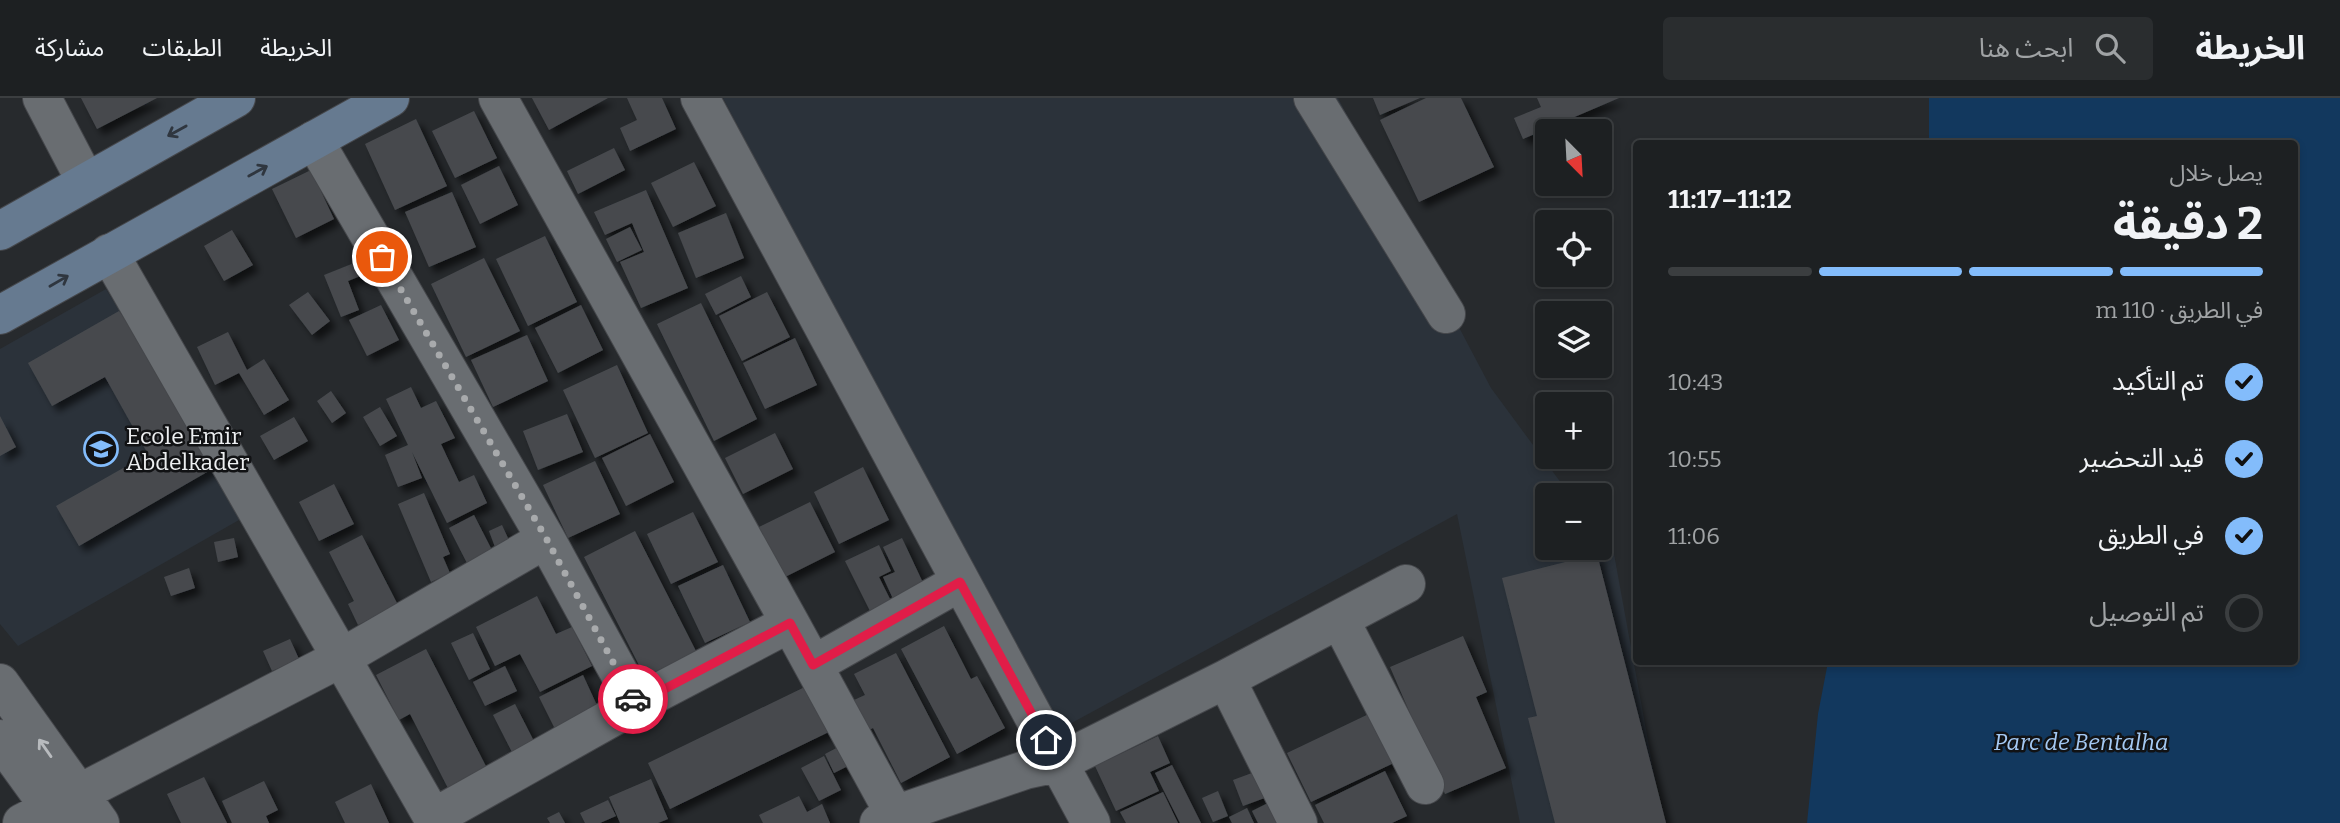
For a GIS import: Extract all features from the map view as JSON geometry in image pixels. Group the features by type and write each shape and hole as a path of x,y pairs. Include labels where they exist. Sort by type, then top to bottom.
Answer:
{"street":[{"path":"42,98 86,182"},
{"path":"0,231 236,98"},
{"path":"0,315 390,98"},
{"path":"498,98 813,665 887,819 1026,770 1058,762 1226,680 1406,584"},
{"path":"700,98 1091,823"},
{"path":"1313,98 1446,314"},
{"path":"314,140 546,538 636,704"},
{"path":"109,253 434,821 636,704 790,623"},
{"path":"62,814 341,658 546,538"},
{"path":"813,665 960,582"},
{"path":"1340,620 1425,785"},
{"path":"1226,680 1298,823"},
{"path":"0,683 62,814"},
{"path":"0,739 62,814"}],"shaded area":[{"path":"723,98 1338,98 1491,388 1535,448 1535,469 1551,469 1561,483 1535,483 1535,560 1612,560 1612,551 1614,554 1663,823 1520,823 1457,514 1055,732"},
{"name":"Ecole Emir Abdelkader","path":"106,289 246,516 18,646 0,624 0,349"}],"green space":[{"name":"Parc de Bentalha","path":"1929,98 2340,98 2340,823 1807,823 1818,714 1827,665 2298,665 2298,140 1929,140"}],"building":[{"path":"81,98 157,98 97,129"},
{"path":"532,98 608,98 549,130"},
{"path":"627,98 662,98 676,129 630,151 620,128 637,120"},
{"path":"1373,98 1420,98 1380,115"},
{"path":"1426,98 1461,98 1494,167 1419,202 1380,120"},
{"path":"1537,98 1619,98 1570,119 1535,119 1535,134 1523,139 1514,118 1541,107"},
{"path":"474,111 497,158 455,178 432,131"},
{"path":"416,119 447,186 395,210 365,144"},
{"path":"614,148 625,170 578,194 567,171"},
{"path":"694,162 716,206 673,227 651,183"},
{"path":"499,166 518,205 480,224 461,185"},
{"path":"311,170 334,219 296,238 272,189"},
{"path":"646,190 688,288 641,308 620,262 644,252 632,223 605,235 594,212"},
{"path":"452,192 476,247 429,267 405,212"},
{"path":"726,213 744,258 696,278 678,233"},
{"path":"630,227 642,250 617,262 606,239"},
{"path":"232,230 253,265 224,281 204,246"},
{"path":"545,236 577,302 528,326 496,259"},
{"path":"484,258 520,331 466,357 431,284"},
{"path":"359,261 363,275 348,281 359,310 341,317 324,275"},
{"path":"741,276 751,297 716,315 705,294"},
{"path":"308,292 330,321 312,335 289,305"},
{"path":"767,292 790,337 742,361 719,316"},
{"path":"701,303 757,419 714,441 657,324"},
{"path":"381,305 399,340 367,356 349,320"},
{"path":"581,305 603,350 558,373 535,328"},
{"path":"119,311 148,353 214,468 79,546 56,506 148,454 105,377 52,406 28,363"},
{"path":"228,332 247,370 264,359 289,400 264,415 239,373 215,385 197,347"},
{"path":"527,335 548,381 493,407 471,360"},
{"path":"795,338 817,385 765,409 743,363"},
{"path":"617,365 648,433 595,458 563,390"},
{"path":"411,387 421,408 436,401 455,438 441,444 459,482 474,475 487,503 447,523 412,452 422,478 398,487 385,455 408,445 386,399"},
{"path":"331,391 346,413 332,423 317,401"},
{"path":"380,407 397,436 380,446 363,417"},
{"path":"567,414 583,452 538,470 523,431"},
{"path":"0,416 16,447 0,456"},
{"path":"294,417 308,441 274,460 260,436"},
{"path":"775,433 793,469 743,494 725,458"},
{"path":"650,434 674,482 626,506 602,458"},
{"path":"595,461 620,514 568,538 543,485"},
{"path":"863,467 889,520 839,544 814,492"},
{"path":"334,484 354,524 319,541 299,502"},
{"path":"424,493 450,554 443,557 450,573 431,582 398,504"},
{"path":"810,502 835,552 783,578 759,527"},
{"path":"693,512 718,562 671,584 647,534"},
{"path":"474,515 494,554 469,567 449,528"},
{"path":"502,525 513,549 498,555 489,531"},
{"path":"635,531 696,651 645,677 584,557"},
{"path":"362,535 398,605 358,625 348,604 354,601 329,552"},
{"path":"234,538 238,557 218,562 214,542"},
{"path":"902,538 925,587 894,601 883,577 895,572 883,547"},
{"path":"879,545 891,571 879,577 893,605 872,615 845,561"},
{"path":"1573,560 1599,560 1666,823 1555,823 1528,718 1537,716 1502,578"},
{"path":"723,565 750,622 705,643 678,586"},
{"path":"189,568 195,588 171,596 164,577"},
{"path":"537,596 556,634 572,627 592,666 540,692 520,654 495,666 476,627"},
{"path":"944,626 971,679 977,676 1005,728 957,754 901,649"},
{"path":"473,633 490,669 469,680 451,643"},
{"path":"1463,636 1487,692 1476,697 1506,768 1445,794 1390,667"},
{"path":"290,639 299,659 272,671 263,651"},
{"path":"426,649 491,776 452,796 410,714 399,720 376,675"},
{"path":"896,653 950,757 901,783 873,728 869,730 854,700 865,695 854,674"},
{"path":"505,666 517,691 485,706 473,682"},
{"path":"583,675 601,714 558,735 539,697"},
{"path":"811,684 833,730 670,809 648,763"},
{"path":"515,704 538,749 516,760 493,715"},
{"path":"1373,712 1396,762 1311,802 1287,753"},
{"path":"1158,736 1170,763 1150,772 1159,791 1116,811 1095,766"},
{"path":"846,743 856,762 834,773 825,754"},
{"path":"824,756 841,790 819,801 801,768"},
{"path":"1172,765 1201,823 1180,823 1155,773"},
{"path":"1260,770 1270,796 1243,806 1233,780"},
{"path":"1385,771 1407,816 1392,823 1324,823 1315,805"},
{"path":"204,777 227,823 181,823 167,794"},
{"path":"651,779 668,819 658,823 620,823 609,797"},
{"path":"264,781 278,810 266,816 269,823 232,823 222,801"},
{"path":"371,784 389,823 345,823 335,802"},
{"path":"1218,791 1228,816 1213,822 1202,798"},
{"path":"1163,792 1178,823 1126,823 1120,812"},
{"path":"799,796 807,812 822,804 830,823 763,823 759,815"},
{"path":"608,800 616,816 600,823 585,823 580,813"},
{"path":"1274,800 1285,823 1258,823 1252,811"},
{"path":"1247,808 1254,823 1232,823 1229,817"},
{"path":"559,812 565,823 550,823 547,818"}],"way so far":[{"path":"382,257 546,538 633,699"}],"place":[{"name":"Ecole Emir Abdelkader","path":"101,449"}],"route":[{"path":"633,699 636,704 790,623 813,665 960,582 1046,740"}]}
